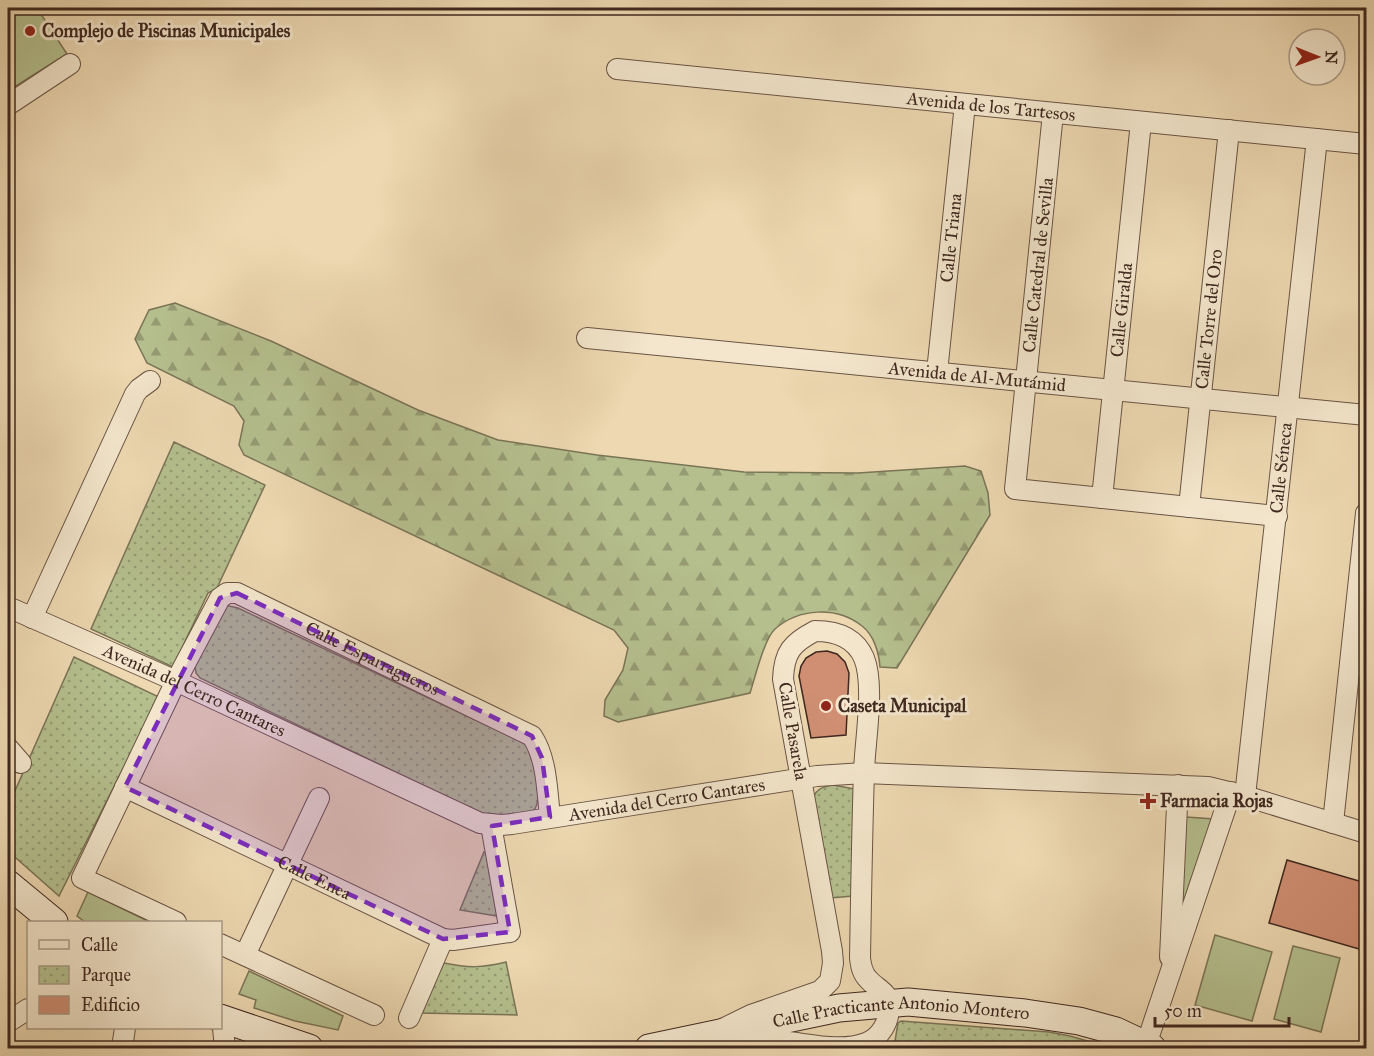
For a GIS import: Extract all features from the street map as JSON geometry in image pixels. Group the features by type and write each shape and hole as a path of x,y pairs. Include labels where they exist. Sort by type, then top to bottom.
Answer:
{"main road":[{"path":"8,884 53,921"},
{"name":"Calle Practicante Antonio Montero","path":"649,1048 839,1008 881,994 935,1004 1025,1012 1079,1021 1116,1031 1149,1047"},
{"path":"222,1018 309,1048"}],"street":[{"path":"8,105 70,64"},
{"name":"Avenida de los Tartesos","path":"617,69 1366,144"},
{"name":"Calle Triana","path":"937,372 965,104"},
{"name":"Calle Catedral de Sevilla","path":"1053,113 1014,489 1102,498"},
{"name":"Calle Giralda","path":"1102,498 1141,122"},
{"name":"Calle Torre del Oro","path":"1189,507 1229,130"},
{"name":"Calle Séneca","path":"1149,1047 1168,983 1238,794 1277,516 1317,140"},
{"name":"Avenida de Al-Mutámid","path":"587,338 1366,415"},
{"path":"32,618 135,394 150,381"},
{"path":"1102,498 1277,516"},
{"path":"1333,823 1366,513"},
{"name":"Calle Esparragueros","path":"174,921 82,878 176,681 220,598 227,593 237,593 532,736 539,746 542,759 550,817"},
{"name":"Avenida del Cerro Cantares","path":"8,607 176,681 474,821 491,825 801,779 864,773 1208,787 1366,833"},
{"name":"Calle Pasarela","path":"706,1037 751,1015 820,990 830,981 832,951 786,697 783,664 790,649 800,639 815,631 831,631 845,637 857,646 864,658 868,687 860,958 865,976 881,994"},
{"path":"8,748 21,763"},
{"path":"1168,983 1178,785"},
{"name":"Calle Enea","path":"125,787 443,939 453,940 510,932 491,825"},
{"path":"245,955 319,798"},
{"path":"409,1018 443,939"},
{"path":"222,945 374,1015"},
{"path":"706,1037 835,1047 866,1043 884,1028 881,994"},
{"path":"8,1022 27,1010"},
{"path":"222,1026 225,1048"},
{"path":"122,1048 125,1029"}],"highlighted area":[{"path":"237,593 532,736 542,758 550,817 492,826 510,932 443,939 125,787 220,598"}],"green space":[{"name":"Complejo de Piscinas Municipales","path":"8,8 37,8 67,54 8,91"},
{"path":"175,303 271,341 418,410 498,440 597,455 744,472 858,473 965,466 981,471 988,493 990,515 897,668 880,667 873,639 862,626 852,620 830,613 806,614 785,622 771,634 750,693 618,722 604,716 605,700 623,670 628,648 614,630 244,455 239,445 244,421 234,406 147,363 135,339 149,310"},
{"path":"174,442 265,485 217,588 208,593 173,667 91,629"},
{"path":"225,605 238,608 522,742 529,750 535,765 538,783 536,807 533,811 523,815 487,816 200,678 195,666"},
{"path":"74,657 159,697 59,896 8,851 8,801 14,793"},
{"path":"833,785 855,789 853,896 831,898 813,798 821,788"},
{"path":"1186,817 1214,819 1178,928"},
{"path":"484,852 492,854 503,917 460,910"},
{"path":"88,892 148,921 84,921 77,916"},
{"path":"1215,935 1272,952 1252,1021 1195,1005"},
{"path":"1293,946 1340,958 1321,1032 1274,1019"},
{"path":"506,962 517,1015 419,1013 444,963 475,967"},
{"path":"249,971 343,1016 338,1030 295,1021 254,1008 256,1000 239,994"},
{"path":"901,1021 1049,1032 1112,1048 885,1048 895,1041 898,1023"}],"building":[{"name":"Caseta Municipal","path":"827,651 837,654 845,662 849,673 846,735 811,738 799,676 806,658 816,652"},
{"path":"1287,860 1366,883 1366,951 1269,923"}],"place":[{"name":"Complejo de Piscinas Municipales","path":"30,31"},
{"name":"Caseta Municipal","path":"826,706"},
{"name":"Farmacia Rojas","path":"1148,801"}]}
